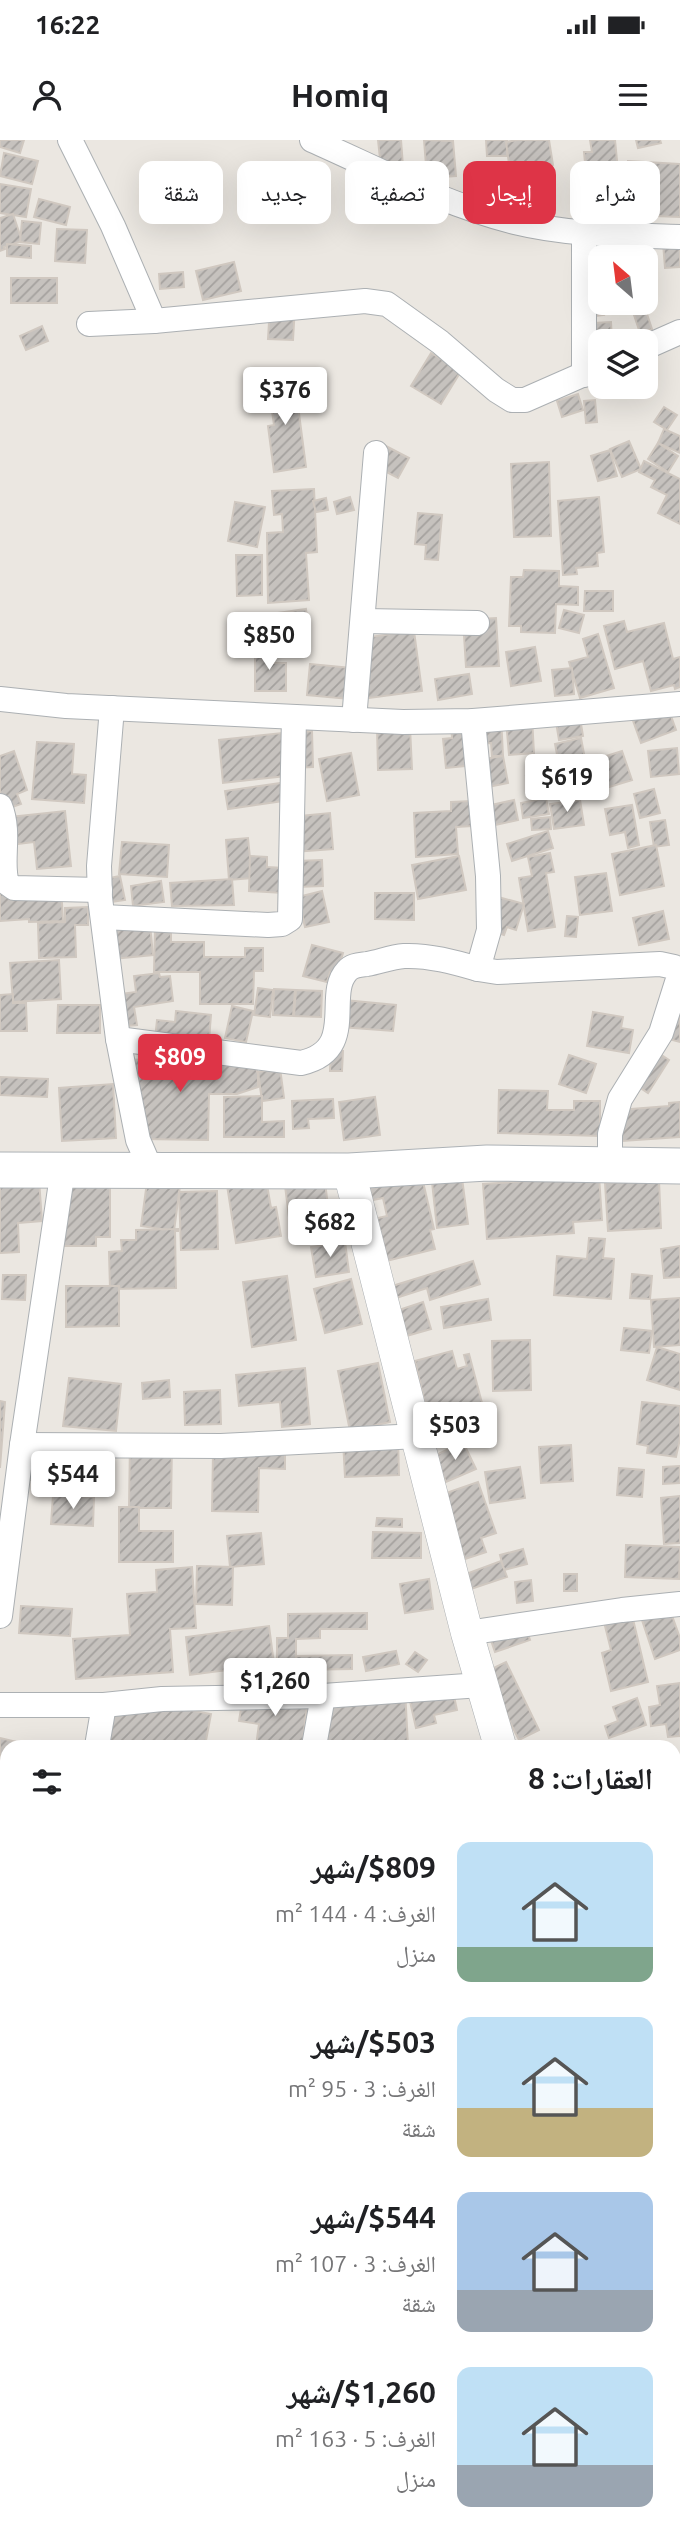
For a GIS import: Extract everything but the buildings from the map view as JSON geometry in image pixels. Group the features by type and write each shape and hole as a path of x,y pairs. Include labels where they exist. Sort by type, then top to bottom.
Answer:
{"main road":[{"path":"0,1170 349,1171 486,1163 680,1166"}],"street":[{"path":"71,140 113,226 154,321"},
{"path":"312,140 425,190 516,222 584,232 680,237"},
{"path":"584,232 590,329"},
{"path":"89,324 154,321 365,301 387,304 440,342 495,390 512,400 525,400 588,373"},
{"path":"658,342 680,332"},
{"path":"354,720 376,453"},
{"path":"363,621 477,623"},
{"path":"0,699 112,708 354,720 473,721 680,704"},
{"path":"112,708 99,866 100,891 118,1038 138,1140 150,1170"},
{"path":"103,917 268,925 282,924 290,919 294,717"},
{"path":"473,721 488,876 489,930 478,969"},
{"path":"0,806 6,827 4,872 7,883 14,888 100,891"},
{"path":"118,1038 301,1063 324,1054 337,1030 344,975 353,966 404,956 439,959 497,972 660,964 674,967 679,976 661,1032 620,1099 610,1134 610,1166"},
{"path":"0,1616 63,1169"},
{"path":"349,1171 388,1331 497,1740"},
{"path":"22,1445 221,1446 418,1436"},
{"path":"467,1633 680,1604"},
{"path":"0,1705 104,1705 162,1699 323,1696 481,1685"},
{"path":"315,1740 323,1696"},
{"path":"98,1740 104,1705"}]}
